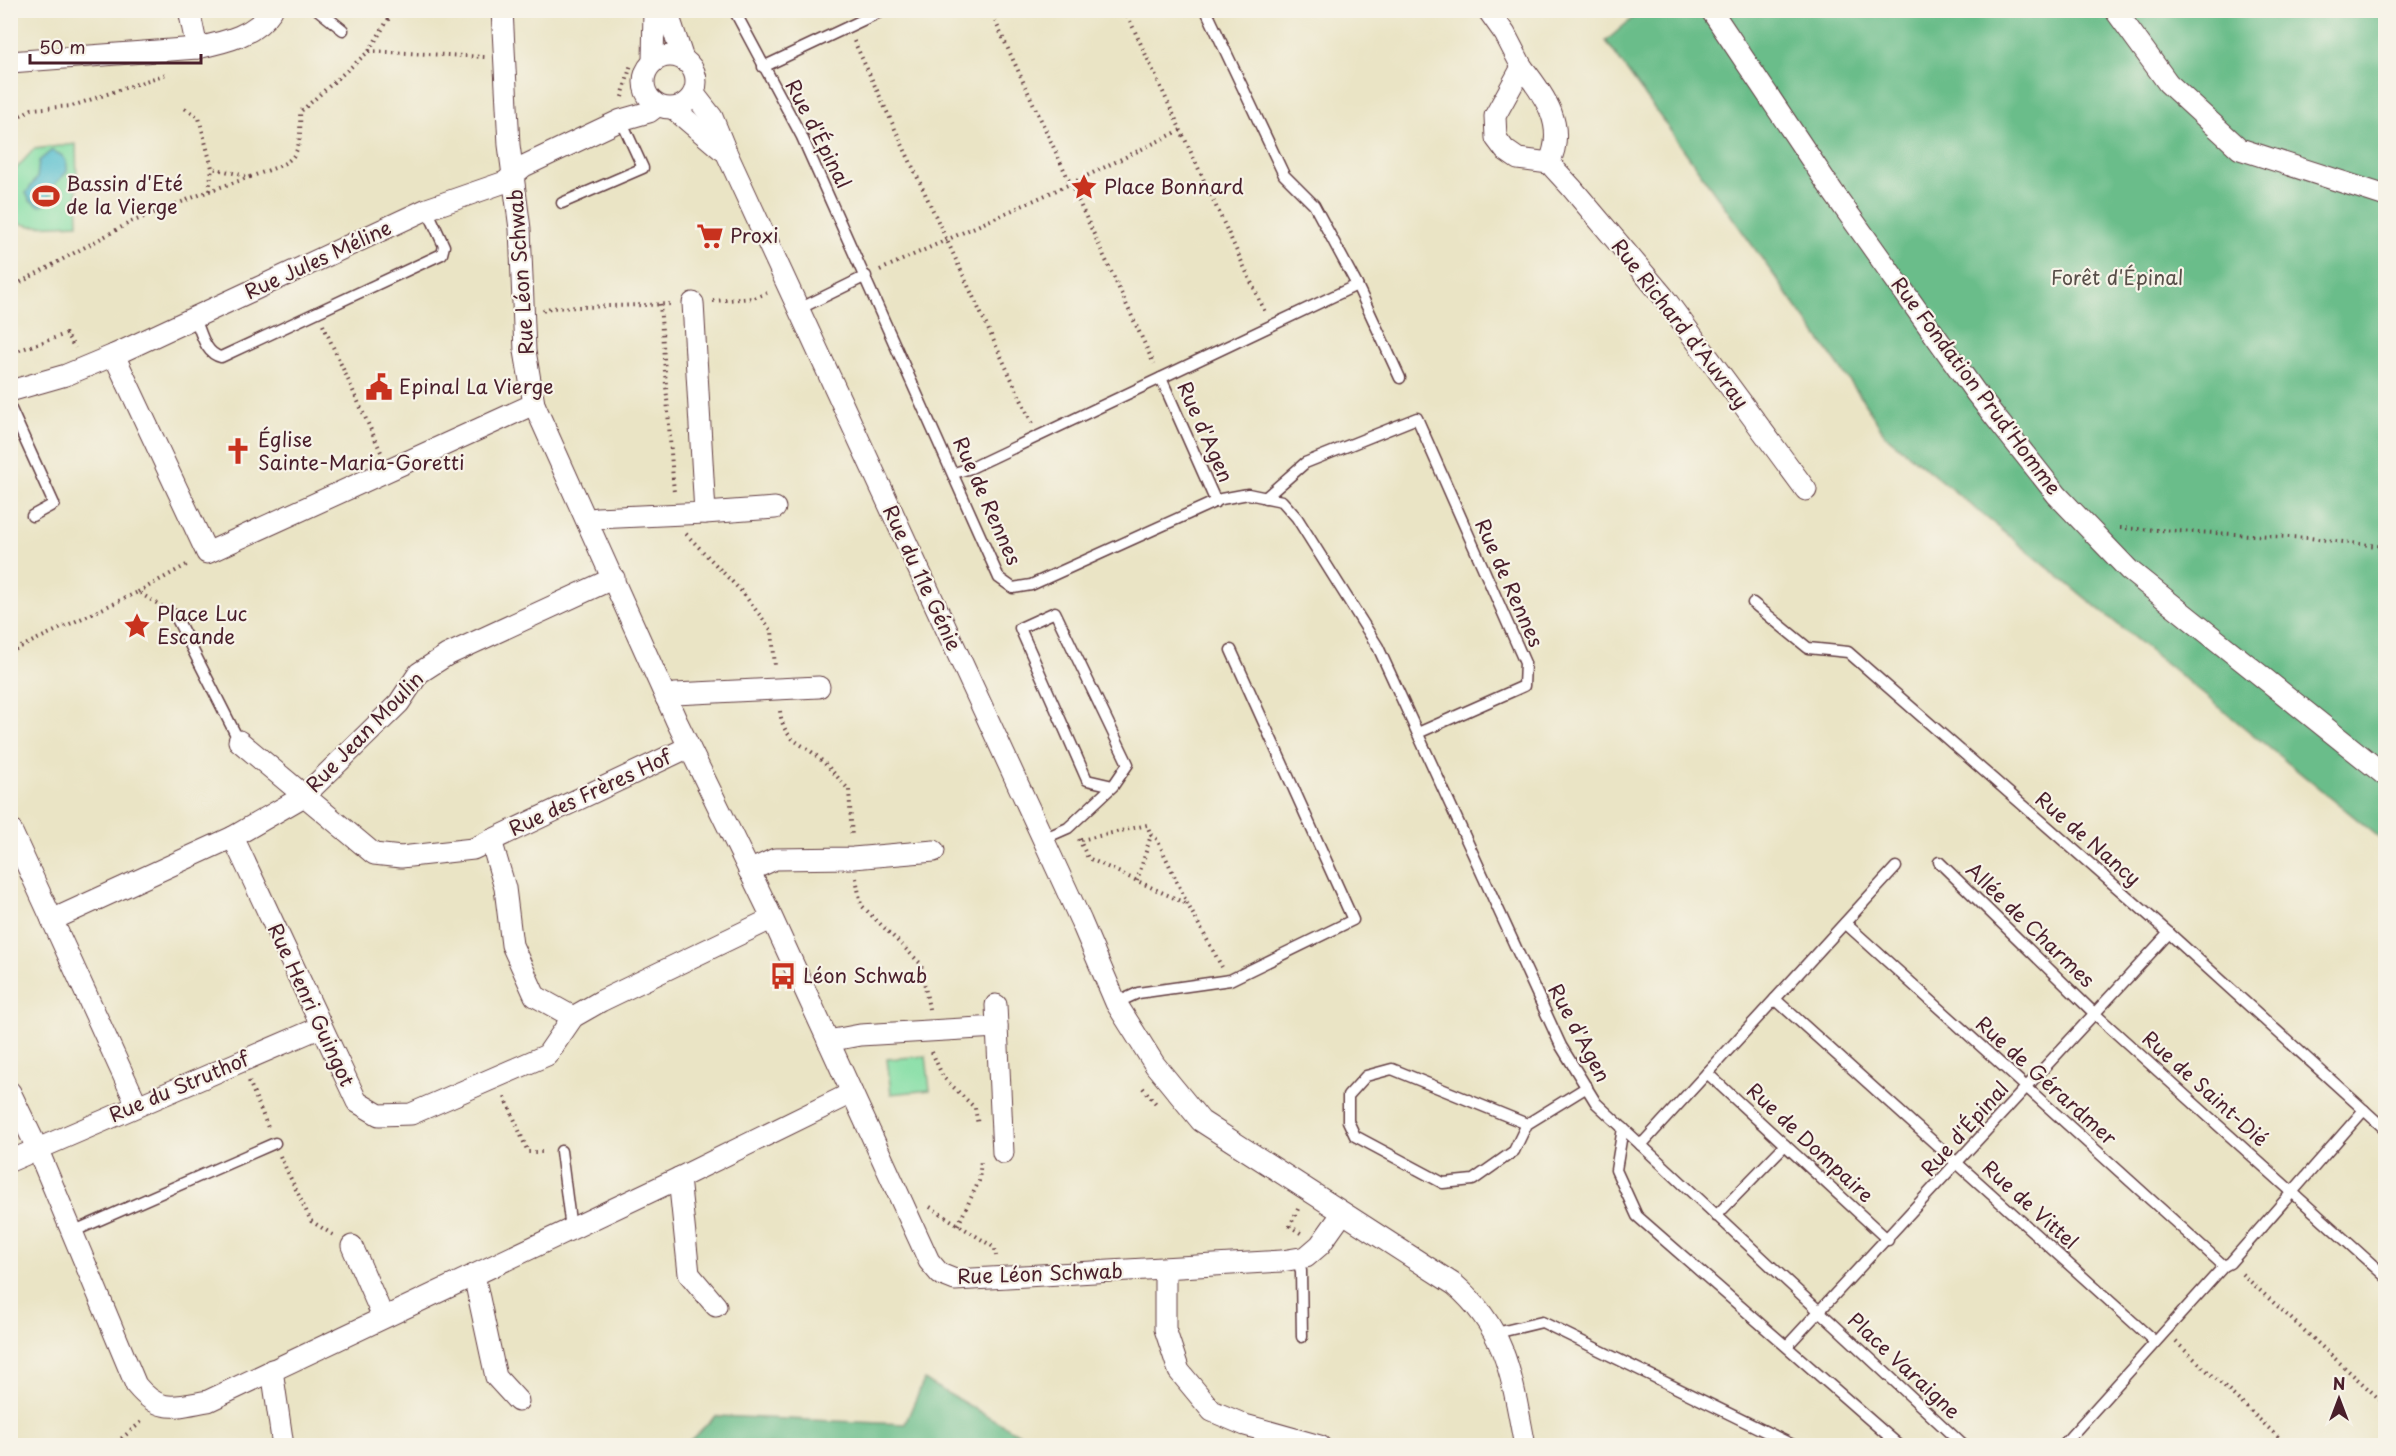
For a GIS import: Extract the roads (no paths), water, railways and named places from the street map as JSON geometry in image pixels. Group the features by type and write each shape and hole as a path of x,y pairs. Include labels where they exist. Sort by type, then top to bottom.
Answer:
{"street":[{"path":"187,49 189,10"},
{"path":"10,62 187,49 226,41 249,33 272,10"},
{"name":"Rue Léon Schwab","path":"502,10 509,145 514,174 525,351 534,404 666,698 749,871 929,1261 940,1274 955,1280 1165,1270 1306,1257 1320,1245 1342,1214"},
{"path":"654,10 653,62 644,78 644,88 649,98 666,107 682,106 694,94 697,84 696,74 683,59 671,23 664,10"},
{"path":"1488,10 1505,34 1522,67 1552,110 1556,149 1549,163 1518,159 1505,150 1496,138 1495,116 1522,67"},
{"name":"Rue Fondation Prud'Homme","path":"1711,10 1833,192 1976,393 2057,495 2129,570 2385,776"},
{"path":"2115,10 2168,83 2240,149 2385,196"},
{"path":"653,62 673,56 683,59"},
{"path":"621,120 626,105 644,88"},
{"name":"Rue du 11e Génie","path":"694,94 712,117 1116,1003 1155,1065 1202,1121 1342,1214 1455,1285 1477,1305 1496,1333 1512,1380 1526,1446"},
{"name":"Rue Jules Méline","path":"10,391 86,367 114,355 427,209 505,182 524,166 621,120 666,107"},
{"name":"Rue du 11e Génie","path":"666,107 727,154"},
{"name":"Rue Richard d'Auvray","path":"1549,163 1663,296 1806,490"},
{"path":"693,303 705,513"},
{"path":"114,355 207,553 390,472 534,404"},
{"path":"588,521 597,518 775,508"},
{"name":"Rue Jean Moulin","path":"52,920 233,837 304,796 399,703 419,673 447,655 614,578"},
{"path":"666,698 675,694 819,687"},
{"name":"Rue des Frères Hof","path":"239,741 374,854 401,857 473,849 689,747"},
{"name":"Rue Henri Guingot","path":"233,837 357,1102 379,1115 411,1114 548,1055 573,1017 601,1000 771,919"},
{"path":"12,839 137,1105"},
{"name":"Rue des Frères Hof","path":"492,840 505,888 512,945 535,996 573,1017"},
{"path":"749,871 775,859 853,858 934,851"},
{"path":"992,1152 996,1005"},
{"name":"Rue du Struthof","path":"10,1161 321,1027"},
{"path":"828,1041 860,1035 997,1027"},
{"path":"10,1092 37,1148 136,1385 157,1403 175,1407 208,1401 679,1178 852,1093"},
{"path":"679,1178 689,1274 716,1306"},
{"path":"352,1246 383,1317"},
{"path":"1165,1270 1165,1329 1179,1371 1212,1411 1245,1425 1320,1446"},
{"path":"474,1275 496,1377 518,1401"},
{"path":"272,1370 283,1446"}],"lane":[{"path":"318,10 343,30"},
{"name":"Rue d'Épinal","path":"734,10 802,137 866,276"},
{"path":"763,67 884,10"},
{"path":"1206,10 1284,175 1314,205 1357,285 1400,378"},
{"path":"562,203 643,168 621,120"},
{"path":"195,318 209,351 214,356 221,357 318,314 442,254 444,246 427,209"},
{"path":"799,309 866,276"},
{"name":"Rue de Rennes","path":"866,276 999,578 1013,588 1031,585 1216,502 1248,494 1265,498 1282,501 1297,518 1378,647 1418,733 1524,686 1525,663 1417,418 1305,463 1265,498"},
{"path":"954,473 971,468 1357,285"},
{"name":"Rue d'Agen","path":"1161,378 1216,502"},
{"path":"10,407 54,504 32,516"},
{"name":"Rue de Nancy","path":"1753,603 1808,648 1848,652 2169,933 2385,1130"},
{"path":"1042,839 1068,828 1113,786 1128,764 1055,612 1020,628 1087,780 1113,786"},
{"name":"Rue des Frères Hof","path":"175,615 239,741"},
{"path":"1116,1003 1138,993 1230,980 1353,920 1231,650"},
{"name":"Rue d'Agen","path":"1418,733 1561,1046 1596,1103 1820,1313"},
{"name":"Allée de Charmes","path":"1939,862 2095,1014"},
{"path":"1641,1145 1896,867"},
{"name":"Rue de Gérardmer","path":"1845,923 2027,1088 2227,1264"},
{"name":"Rue d'Épinal","path":"1787,1347 2169,933"},
{"name":"Rue de Vittel","path":"1775,999 2155,1341"},
{"name":"Rue de Saint-Dié","path":"2095,1014 2385,1277"},
{"path":"1527,1124 1392,1069 1366,1076 1348,1096 1348,1121 1355,1137 1443,1184 1473,1180 1514,1151 1527,1124 1587,1087"},
{"name":"Rue de Dompaire","path":"1707,1073 1888,1240"},
{"path":"2062,1446 2364,1110"},
{"path":"1623,1128 1616,1170 1637,1215 1900,1446"},
{"path":"72,1232 275,1143"},
{"path":"1716,1215 1785,1144"},
{"path":"561,1151 572,1229"},
{"path":"1297,1258 1301,1271 1302,1337"},
{"name":"Place Varaigne","path":"1820,1313 1964,1446"},
{"path":"1496,1333 1542,1322 1795,1446"}],"water":[{"path":"51,151 64,158 67,172 55,184 46,204 40,206 30,201 26,193 37,178 39,161"}],"place":[{"name":"Place Bonnard","path":"1084,187"},
{"name":"Bassin d'Eté de la Vierge","path":"46,196"},
{"name":"Proxi","path":"710,236"},
{"name":"Epinal La Vierge","path":"379,387"},
{"name":"Église Sainte-Maria-Goretti","path":"238,451"},
{"name":"Place Luc Escande","path":"137,626"},
{"name":"Léon Schwab","path":"783,976"}],"park label":[{"name":"Forêt d'Épinal","path":"2117,278"}]}
